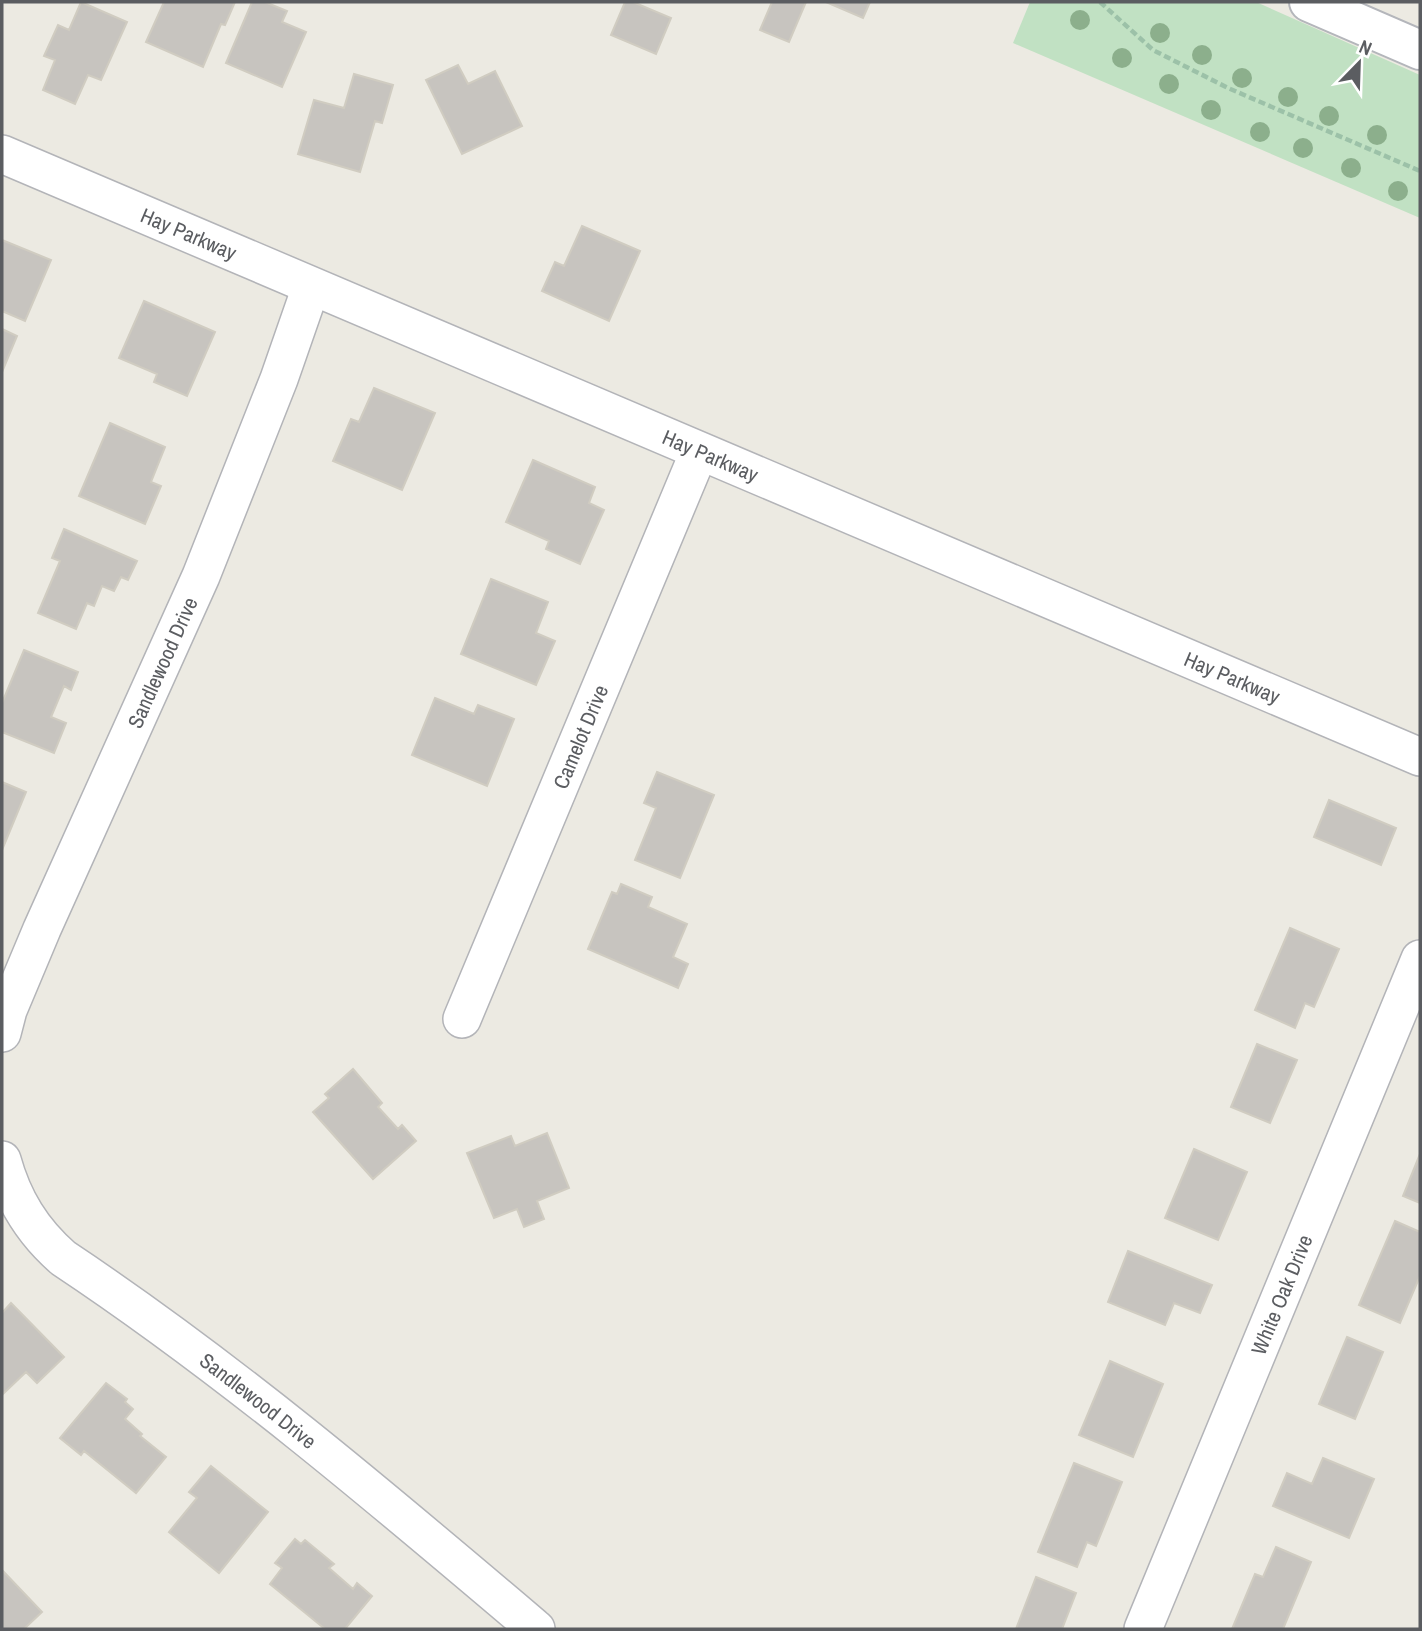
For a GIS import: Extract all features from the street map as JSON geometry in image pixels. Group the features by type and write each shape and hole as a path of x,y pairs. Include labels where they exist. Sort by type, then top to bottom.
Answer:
{"main road":[{"path":"1309,2 1420,50"}],"street":[{"name":"Hay Parkway","path":"2,154 1420,757"},
{"name":"Sandlewood Drive","path":"2,1033 8,1010 42,929 201,576 274,392 311,286"},
{"name":"Camelot Drive","path":"462,1019 699,452"},
{"name":"White Oak Drive","path":"1143,1629 1420,959"},
{"name":"Sandlewood Drive","path":"2,1160 17,1203 30,1224 63,1258 200,1357 314,1446 536,1629"}],"path":[{"path":"1100,2 1153,50 1228,88 1420,171"}],"green space":[{"path":"1030,2 1256,2 1420,75 1420,218 1013,43"}],"building":[{"path":"81,2 127,22 101,80 88,75 75,104 43,90 55,60 44,56 58,25 69,30"},
{"path":"164,2 235,2 225,25 221,24 203,67 146,42"},
{"path":"252,2 265,2 287,11 282,22 306,32 282,87 226,63"},
{"path":"625,2 633,2 671,18 656,54 611,35"},
{"path":"772,2 806,2 789,42 760,30"},
{"path":"826,2 870,2 863,18"},
{"path":"458,65 468,84 495,71 522,126 462,154 426,80"},
{"path":"354,74 393,85 382,123 375,121 360,172 298,154 314,100 344,108"},
{"path":"582,226 640,251 609,321 542,291 555,262 564,266"},
{"path":"2,240 51,260 25,321 2,311"},
{"path":"144,301 215,332 187,396 154,382 157,374 119,358"},
{"path":"2,329 17,336 2,372"},
{"path":"374,388 435,413 402,490 333,461 351,419 359,422"},
{"path":"110,423 165,447 151,482 161,486 145,524 79,496"},
{"path":"533,460 595,487 589,503 604,510 580,564 546,549 549,541 506,522"},
{"path":"64,529 137,561 128,580 121,577 114,591 102,586 94,606 87,603 76,629 38,613 60,561 52,558"},
{"path":"491,579 548,602 536,633 555,641 536,685 461,654"},
{"path":"24,650 78,672 71,690 64,686 51,717 66,723 54,753 2,732 2,703"},
{"path":"435,698 474,714 478,705 514,719 487,786 412,755"},
{"path":"657,772 714,795 680,878 635,860 656,808 644,803"},
{"path":"2,782 26,792 2,850"},
{"path":"1329,800 1396,828 1381,865 1314,837"},
{"path":"621,884 652,897 648,907 687,924 673,957 688,964 678,988 588,949 612,892 617,894"},
{"path":"1290,928 1339,949 1314,1007 1305,1003 1295,1028 1255,1010"},
{"path":"1257,1044 1297,1060 1270,1123 1231,1107"},
{"path":"353,1069 382,1103 378,1107 398,1129 402,1125 416,1141 373,1179 313,1112 329,1098 325,1094"},
{"path":"547,1133 569,1188 537,1201 544,1219 524,1227 517,1209 494,1218 467,1153 511,1136 515,1146"},
{"path":"1194,1149 1247,1172 1218,1240 1165,1218"},
{"path":"1420,1154 1420,1203 1403,1196"},
{"path":"1395,1221 1420,1232 1420,1276 1400,1323 1359,1305"},
{"path":"1128,1251 1212,1285 1200,1313 1174,1303 1165,1325 1108,1302"},
{"path":"11,1303 64,1357 37,1383 26,1372 2,1395 2,1313"},
{"path":"1347,1337 1383,1352 1355,1419 1319,1404"},
{"path":"1110,1361 1163,1384 1133,1457 1079,1435"},
{"path":"106,1383 127,1399 125,1402 133,1409 125,1419 142,1434 140,1436 166,1457 136,1493 84,1451 81,1455 60,1438"},
{"path":"1323,1458 1374,1479 1349,1538 1273,1506 1287,1473 1312,1484"},
{"path":"1074,1463 1122,1482 1096,1546 1087,1542 1077,1567 1038,1552"},
{"path":"211,1466 268,1512 219,1573 169,1532 197,1498 189,1492"},
{"path":"295,1539 301,1544 305,1540 334,1564 329,1568 353,1589 357,1583 372,1596 345,1629 325,1629 270,1584 282,1568 275,1563"},
{"path":"1276,1547 1311,1562 1283,1629 1232,1629 1255,1574 1263,1577"},
{"path":"2,1570 42,1612 24,1629 2,1629"},
{"path":"1036,1577 1076,1593 1062,1629 1016,1629"}]}
